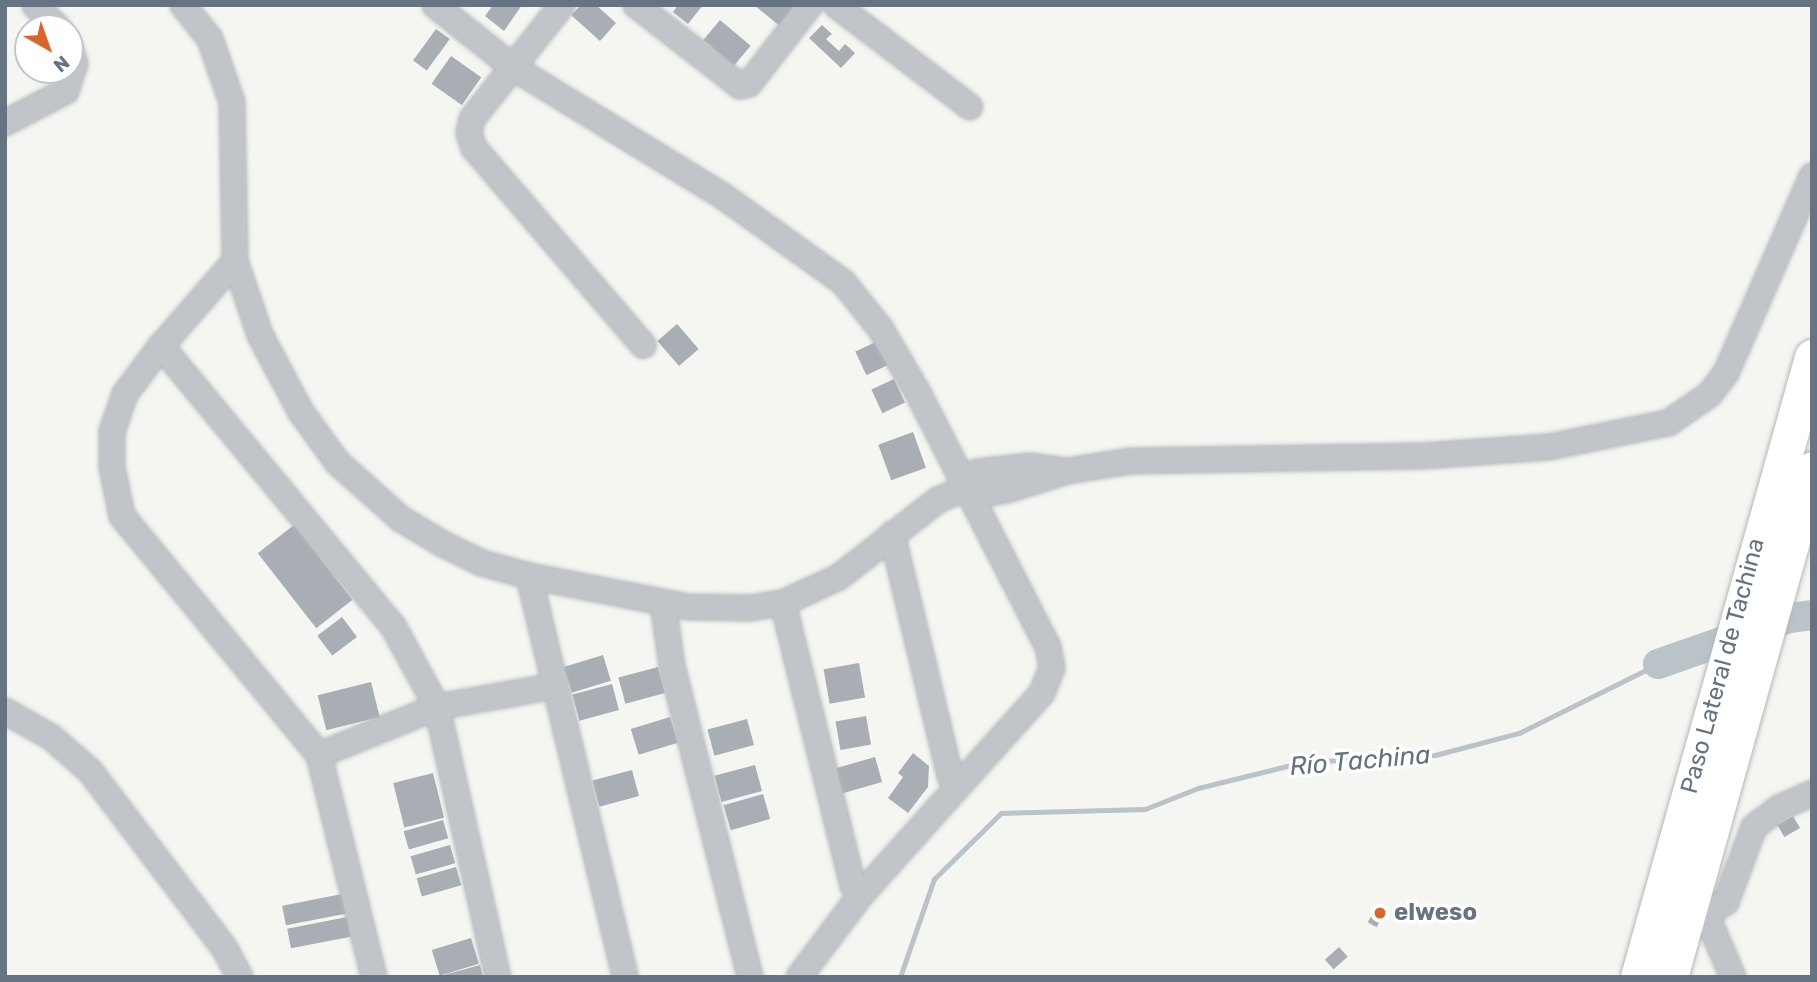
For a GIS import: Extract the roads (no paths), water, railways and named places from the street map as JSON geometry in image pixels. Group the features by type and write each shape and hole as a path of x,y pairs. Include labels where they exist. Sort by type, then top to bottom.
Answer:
{"highway":[{"name":"Paso Lateral de Tachina","path":"1670,977 1700,901 1690,843 1695,768 1757,540 1812,357"},
{"name":"Paso Lateral de Tachina","path":"1638,977 1690,843 1729,757 1812,469"}],"street":[{"path":"183,5 210,38 232,102 234,261 246,301 278,371 301,412 337,461 393,512 443,544 482,563 529,576 663,603 720,609 783,603 839,577 938,500 966,488 977,472 1030,466 1067,471 1131,461 1422,456 1549,447 1668,423 1689,413 1726,373 1812,176"},
{"path":"435,5 514,68 720,194 843,282 887,339 1048,647 1052,668 1042,693 860,896 799,977"},
{"path":"562,5 472,119 469,133 474,148 643,345"},
{"path":"636,5 740,86 748,84 810,5"},
{"path":"836,5 970,107"},
{"path":"5,123 66,91 68,84"},
{"path":"234,261 161,346 125,394 112,431 112,467 122,516 319,755 374,977"},
{"path":"161,346 393,626 437,707 498,977"},
{"path":"892,534 950,776 958,786"},
{"path":"529,576 625,977"},
{"path":"663,603 672,666 750,977"},
{"path":"783,603 853,885 860,896"},
{"path":"319,755 437,707 555,686"},
{"path":"5,711 51,737 90,771 225,949 240,977"},
{"path":"1733,977 1700,901 1726,902 1741,855 1768,828 1812,793"}],"waterway":[{"name":"Río Tachina","path":"1658,664 1789,618 1812,615"},
{"name":"Río Tachina","path":"900,977 934,879 1001,813 1145,809 1198,788 1303,762 1435,755 1519,733 1658,664"}],"place":[{"name":"elweso","path":"1380,913"}]}
